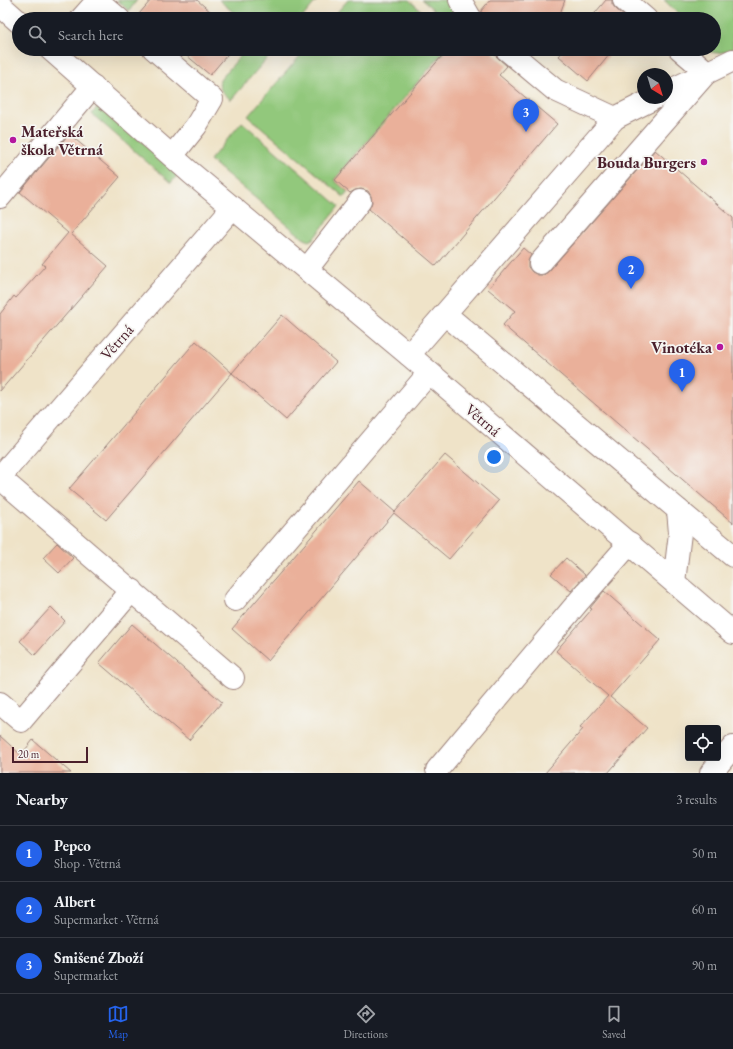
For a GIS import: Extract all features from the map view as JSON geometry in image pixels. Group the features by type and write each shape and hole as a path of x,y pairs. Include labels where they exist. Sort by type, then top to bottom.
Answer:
{"street":[{"path":"87,12 98,0 111,12"},
{"path":"460,0 467,12"},
{"path":"624,0 638,12"},
{"path":"0,5 12,16"},
{"name":"Větrná","path":"60,56 172,156 409,355 733,633"},
{"path":"162,56 212,99 196,126 172,156"},
{"path":"514,56 555,90 615,118"},
{"path":"688,56 707,72"},
{"path":"673,89 733,60"},
{"path":"540,263 707,72"},
{"path":"0,197 93,86"},
{"path":"409,355 615,118 643,104"},
{"path":"307,269 360,201"},
{"name":"Větrná","path":"0,477 233,207"},
{"path":"445,314 733,556"},
{"path":"235,600 429,373"},
{"path":"0,477 233,678"},
{"path":"674,582 680,533 678,510"},
{"path":"437,770 579,601 630,544"},
{"path":"0,703 21,721 132,590"},
{"path":"711,773 733,747"}],"green space":[{"path":"117,0 137,0 129,11"},
{"path":"219,0 317,0 307,12 233,12"},
{"path":"348,0 409,0 423,12 337,12"},
{"path":"422,0 450,0 454,12 437,12"},
{"path":"664,0 733,0 733,51 721,52 721,12 677,12"},
{"path":"240,56 269,56 231,100 221,89 219,83"},
{"path":"300,56 440,56 334,180 348,192 344,197 248,116"},
{"path":"99,105 179,173 171,183 92,114"},
{"path":"242,122 339,206 314,238 309,241 303,238 210,160"}],"building":[{"path":"151,0 197,0 211,12 141,12"},
{"path":"490,0 565,0 561,12 481,11"},
{"path":"606,0 612,0 612,4 619,12 596,12"},
{"path":"187,56 226,56 210,75"},
{"path":"442,56 496,56 507,66 499,75 557,124 436,266 369,209 372,202 368,191 361,189 350,193 335,180"},
{"path":"559,56 608,56 588,81"},
{"path":"69,134 120,177 71,234 108,266 0,391 0,314 14,296 16,298 45,266 42,264 68,233 20,192"},
{"path":"655,150 733,218 733,523 503,325 515,311 488,289 523,248 531,255 528,261 528,267 532,272 538,275 544,275 549,271"},
{"path":"282,315 336,362 286,420 232,373"},
{"path":"196,341 232,373 106,520 69,489"},
{"path":"445,455 499,501 449,559 394,513 268,661 232,629 359,481 395,512"},
{"path":"57,543 73,558 59,573 43,558"},
{"path":"566,558 585,575 571,591 551,574"},
{"path":"604,591 660,640 610,697 647,728 608,773 545,773 583,729 580,727 608,696 556,651 592,609 590,608"},
{"path":"51,607 65,621 35,655 20,641"},
{"path":"132,624 222,702 189,740 99,663"},
{"path":"0,736 21,755 33,740 71,773 0,773"}],"place":[{"name":"Smišené Zboží","path":"526,132"},
{"name":"Mateřská škola Větrná","path":"13,140"},
{"name":"Bouda Burgers","path":"704,162"},
{"name":"Albert","path":"631,289"},
{"name":"Vinotéka","path":"720,347"},
{"name":"Pepco","path":"682,392"}]}
